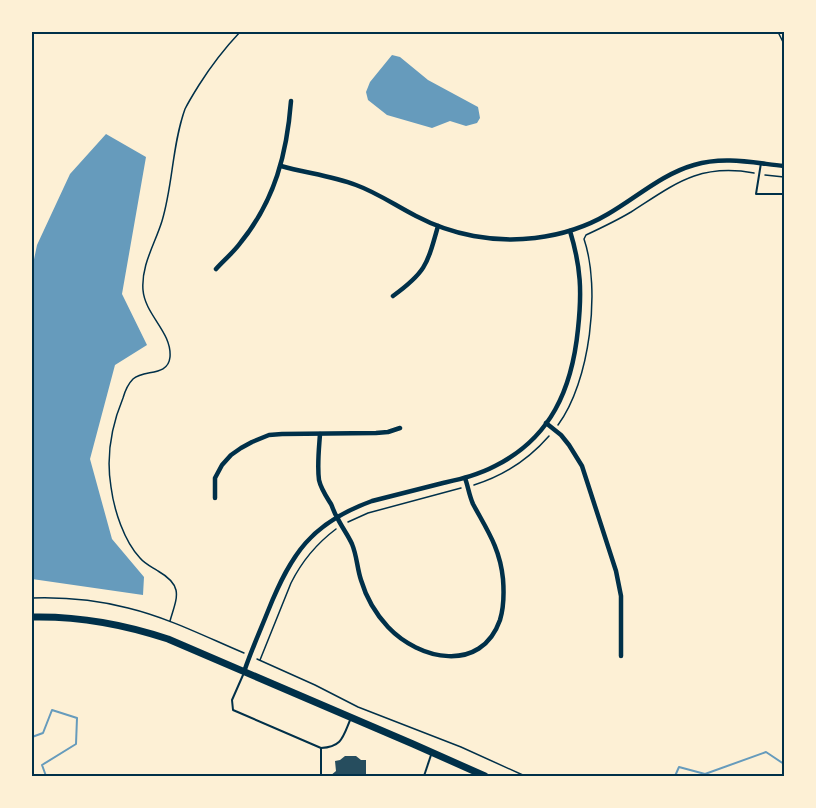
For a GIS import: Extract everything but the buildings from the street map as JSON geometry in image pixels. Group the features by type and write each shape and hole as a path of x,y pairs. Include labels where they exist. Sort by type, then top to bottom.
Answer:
{"main road":[{"path":"32,617 94,621 135,629 175,642 485,777"}],"street":[{"path":"216,269 241,243 254,225 274,187 286,144 291,100"},
{"path":"281,166 356,185 438,226 479,237 504,239 536,238 570,231 589,224 668,177 695,165 721,160 740,160 784,166"},
{"path":"393,296 410,284 425,266 438,226"},
{"path":"244,672 281,579 305,543 320,529 358,506 465,478 493,467 530,442 555,411 568,383 580,316 580,270 570,231"},
{"path":"546,423 569,445 582,466 616,571 621,596 621,656"},
{"path":"215,498 216,475 227,460 252,442 275,434 376,433 400,428"},
{"path":"320,434 320,481 323,491 351,542 366,594 379,617 409,644 423,651 445,657 467,653 485,643 496,628 502,610 500,561 495,544 473,502 465,478"}],"lane":[{"path":"761,164 756,195 784,194"},
{"path":"244,672 232,700 233,710 321,748 336,745 342,740 351,717"},
{"path":"321,748 321,777"},
{"path":"424,777 432,753"}],"path":[{"path":"170,621 177,600 175,585 167,576 140,559 129,543 112,497 109,476 110,444 115,418 129,383 139,375 151,374 160,370 169,362 168,341 148,306 143,291 146,264 164,216 186,108 214,60 240,32"},
{"path":"778,32 784,44"},
{"path":"260,660 297,571 320,542 341,525 368,513 483,482 511,469 535,451 561,420 580,381 591,314 591,272 584,239 586,235 614,222 670,186 692,176 715,171 736,170 784,177"},
{"path":"32,598 85,600 127,607 170,621 250,655 358,707 461,747 525,777"}],"water":[{"path":"392,55 400,57 428,80 478,107 480,118 477,123 466,126 450,121 432,128 387,115 368,100 366,92 370,82"},
{"path":"106,134 146,157 122,294 147,345 115,365 90,459 112,539 144,577 143,595 32,579 32,269 37,245 70,174"}],"waterway":[{"path":"32,737 43,733 52,710 77,718 76,744 42,765 46,776"},
{"path":"675,776 679,767 705,774 766,752 784,764"}]}
